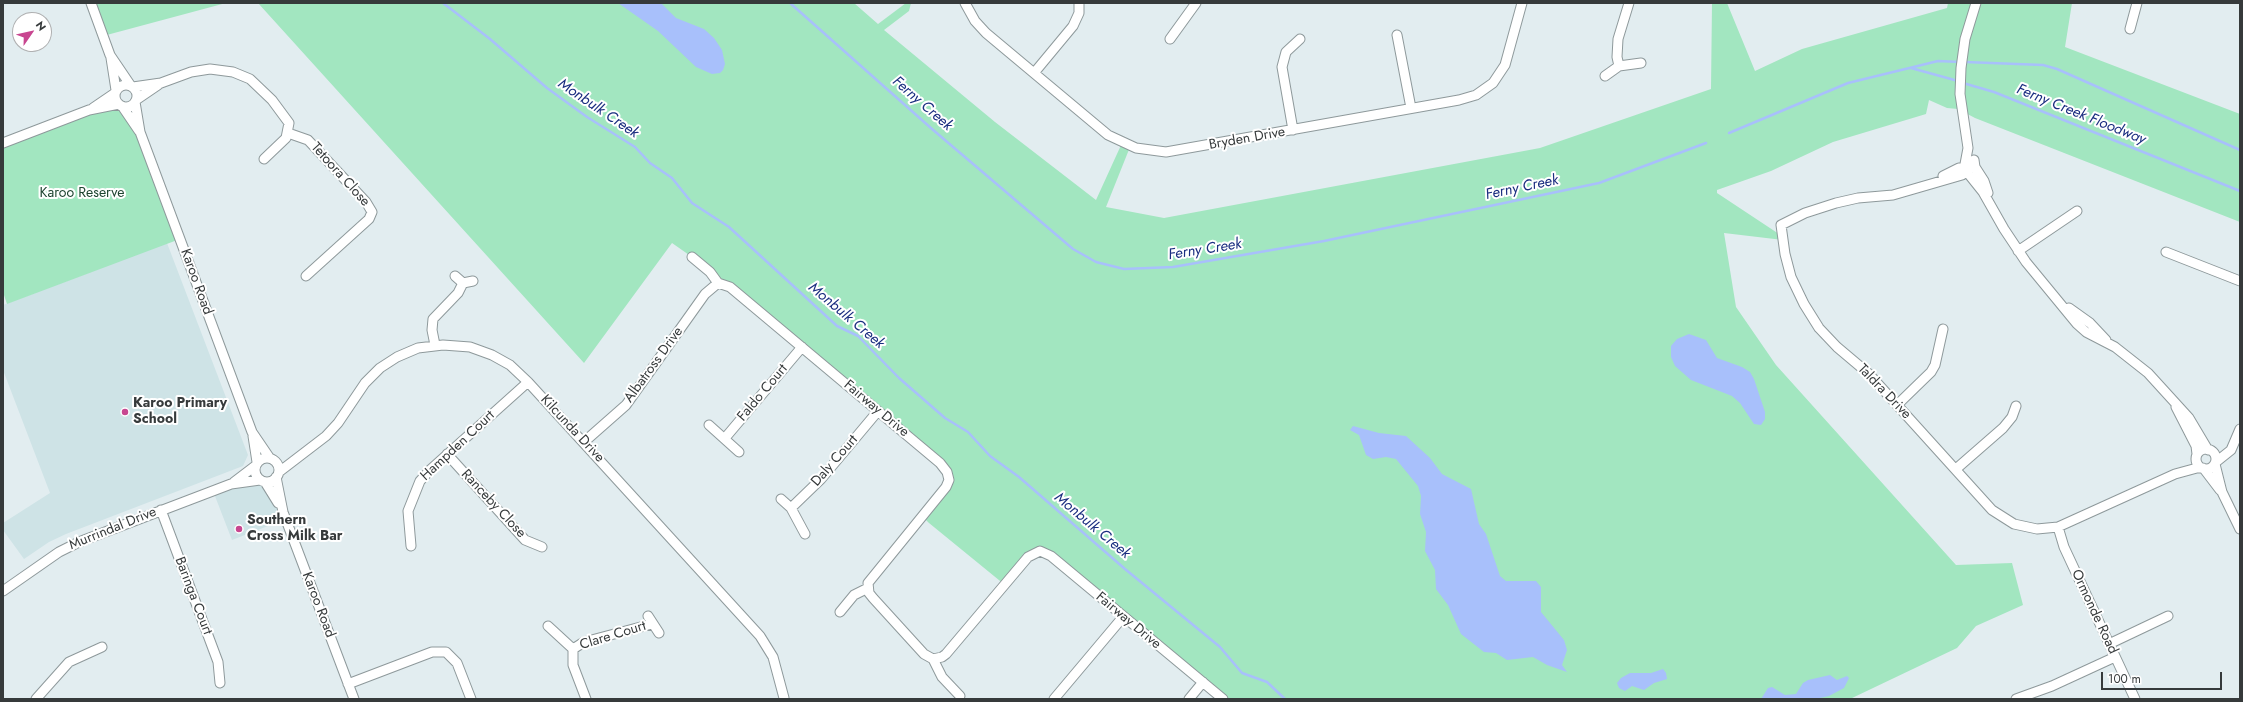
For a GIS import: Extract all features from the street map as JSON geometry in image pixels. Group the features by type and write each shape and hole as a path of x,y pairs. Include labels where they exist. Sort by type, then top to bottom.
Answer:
{"street":[{"path":"91,3 110,55 116,92 115,99 121,105"},
{"name":"Bryden Drive","path":"965,3 973,18 986,34 1108,135 1121,143 1143,150 1173,152 1470,97 1481,93 1493,83 1505,65 1522,3"},
{"path":"1034,73 1073,26 1079,13 1079,3"},
{"path":"1170,39 1196,3"},
{"path":"1619,66 1617,57 1618,39 1629,3"},
{"path":"1976,3 1966,39 1960,88 1965,126 1973,149 1968,169 2018,251 2055,298 2090,323 2115,347 2148,372 2189,418 2210,450 2215,455 2215,463 2222,492 2240,529"},
{"path":"2130,29 2137,3"},
{"path":"1397,35 1411,108"},
{"path":"1293,130 1282,67 1286,52 1300,39"},
{"path":"110,55 137,93 136,101"},
{"path":"1605,76 1619,66 1641,63"},
{"path":"89,110 116,92 123,85 132,87 161,83 202,70 217,69 237,73 250,79 272,100 287,120 288,132 283,142 264,159"},
{"path":"4,140 89,110 121,105 131,106 161,83"},
{"name":"Karoo Road","path":"136,101 140,132 252,432 256,464"},
{"name":"Karoo Road","path":"121,105 140,132"},
{"name":"Tetoora Close","path":"288,132 308,140 372,212 369,220 306,276"},
{"name":"Taldra Drive","path":"1968,169 1893,195 1836,203 1805,214 1781,225 1788,265 1798,292 1811,316 1829,339 1870,374 2000,516 2014,524 2029,528 2055,528 2175,474 2197,468 2203,469"},
{"path":"2018,251 2077,211"},
{"path":"2166,252 2240,281"},
{"name":"Fairway Drive","path":"692,257 710,272 718,283 730,287 940,463 947,472 949,480 943,491 870,578 868,588"},
{"path":"455,276 463,283"},
{"path":"463,283 473,281"},
{"path":"435,345 432,330 433,319 458,293 463,283"},
{"name":"Albatross Drive","path":"584,442 626,405 705,294 718,283"},
{"path":"1897,405 1931,372 1935,365 1943,329"},
{"name":"Kilcunda Drive","path":"278,475 300,455 332,430 365,383 380,368 405,353 435,345 460,346 482,350 507,363 528,382 760,636 772,653 785,699"},
{"name":"Faldo Court","path":"725,438 802,347"},
{"name":"Hampden Court","path":"411,546 407,514 414,494 425,475 528,382"},
{"path":"2170,395 2196,446 2198,464 2222,492"},
{"path":"1956,469 2003,428 2012,417 2016,406"},
{"name":"Daly Court","path":"790,508 821,479 878,411"},
{"path":"709,425 739,452"},
{"path":"2203,469 2210,468 2230,450 2240,429"},
{"name":"Karoo Road","path":"252,432 271,458"},
{"path":"2197,456 2202,450 2221,449 2236,439"},
{"name":"Ranceby Close","path":"447,454 524,540 542,547"},
{"name":"Kilcunda Drive","path":"271,458 286,459 300,455"},
{"name":"Taldra Drive","path":"2175,474 2197,456"},
{"path":"262,458 271,458 278,465 278,475 263,481 255,474 256,464 262,458"},
{"name":"Murrindal Drive","path":"231,484 256,464"},
{"name":"Karoo Road","path":"278,475 283,512"},
{"name":"Karoo Road","path":"263,481 283,512 354,699"},
{"name":"Murrindal Drive","path":"3,591 72,545 231,484 263,481"},
{"path":"781,499 790,508 805,534"},
{"name":"Baringa Court","path":"161,510 218,662 220,683"},
{"name":"Ormonde Road","path":"2055,528 2135,699"},
{"name":"Fairway Drive","path":"933,659 946,654 1028,557 1038,551 1051,556 1223,699"},
{"path":"840,612 854,595 868,588 873,598 924,654 933,659 942,677 960,696"},
{"path":"2109,644 2168,616"},
{"path":"1054,699 1123,617"},
{"name":"Clare Court","path":"573,648 580,643 650,620 658,634"},
{"name":"Clare Court","path":"548,626 573,648 573,665 586,699"},
{"path":"36,699 69,662 102,647"},
{"path":"348,684 432,652 446,652 451,655 457,663 471,699"},
{"path":"2016,699 2052,686 2115,657"},
{"path":"1189,699 1203,682"}],"shaded area":[{"name":"Karoo Primary School","path":"167,243 248,455 243,466 66,534 49,542 24,559 3,530 3,523 50,493 3,370 3,305"},
{"path":"260,480 286,519 232,540 213,491"}],"green space":[{"path":"91,3 226,3 103,36"},
{"path":"258,3 854,3 878,24 906,3 911,3 909,11 884,30 995,122 1096,200 1122,143 1130,147 1106,207 1164,218 1540,148 1711,89 1712,3 1727,3 1755,71 1802,49 1947,8 1948,3 2072,3 2065,47 2240,114 2240,222 1975,118 1958,109 1947,108 1929,100 1926,114 1833,142 1771,171 1717,190 1717,193 1782,236 1783,240 1724,233 1736,307 1776,365 1956,565 2012,563 2023,605 1976,626 1957,648 1850,699 1223,699 1038,551 1005,585 929,523 922,516 943,491 948,474 692,257 672,243 584,363"},
{"name":"Karoo Reserve","path":"119,104 130,118 180,239 7,304 3,292 3,143"}],"water":[{"path":"618,3 661,3 676,18 704,29 714,38 722,50 725,64 723,70 720,73 712,74 696,67 658,31"},
{"path":"1689,334 1706,340 1717,358 1742,367 1750,372 1754,379 1765,412 1765,419 1761,425 1754,424 1740,403 1732,396 1691,380 1675,366 1671,357 1671,346 1677,339"},
{"path":"1353,426 1379,433 1406,436 1430,458 1442,474 1471,489 1479,524 1486,534 1500,576 1506,581 1536,581 1541,587 1541,612 1564,640 1567,650 1562,665 1567,672 1547,665 1533,657 1507,660 1496,653 1484,652 1461,634 1448,605 1436,589 1435,570 1425,551 1426,532 1420,514 1421,496 1418,486 1396,459 1386,457 1373,459 1366,455 1359,435 1350,430"},
{"path":"1663,669 1666,673 1667,679 1654,683 1644,690 1632,686 1625,691 1619,688 1617,683 1621,678 1630,673 1651,673"},
{"path":"1830,675 1837,680 1847,676 1849,678 1844,688 1829,696 1820,698 1761,699 1768,688 1772,687 1785,695 1796,694 1803,683 1808,680"}],"waterway":[{"name":"Monbulk Creek","path":"443,3 490,39 547,88 587,117 635,147 650,163 672,178 692,203 729,227 837,326 858,336 899,378 945,418 968,432 990,456 1019,477 1125,569 1220,647 1242,673 1267,682 1285,699"},
{"name":"Ferny Creek","path":"790,3 932,129 1073,249 1096,262 1124,269 1173,267 1324,241 1599,183 1706,143"},
{"name":"Ferny Creek","path":"1729,133 1848,83 1938,61 1960,62"},
{"name":"Ferny Creek Floodway","path":"1965,62 2043,65 2057,69 2240,150"},
{"name":"Ferny Creek Floodway","path":"1911,68 1958,81"},
{"name":"Ferny Creek Floodway","path":"1963,83 1994,92 2240,191"}],"place":[{"name":"Karoo Primary School","path":"125,412"},
{"name":"Southern Cross Milk Bar","path":"239,529"}]}
